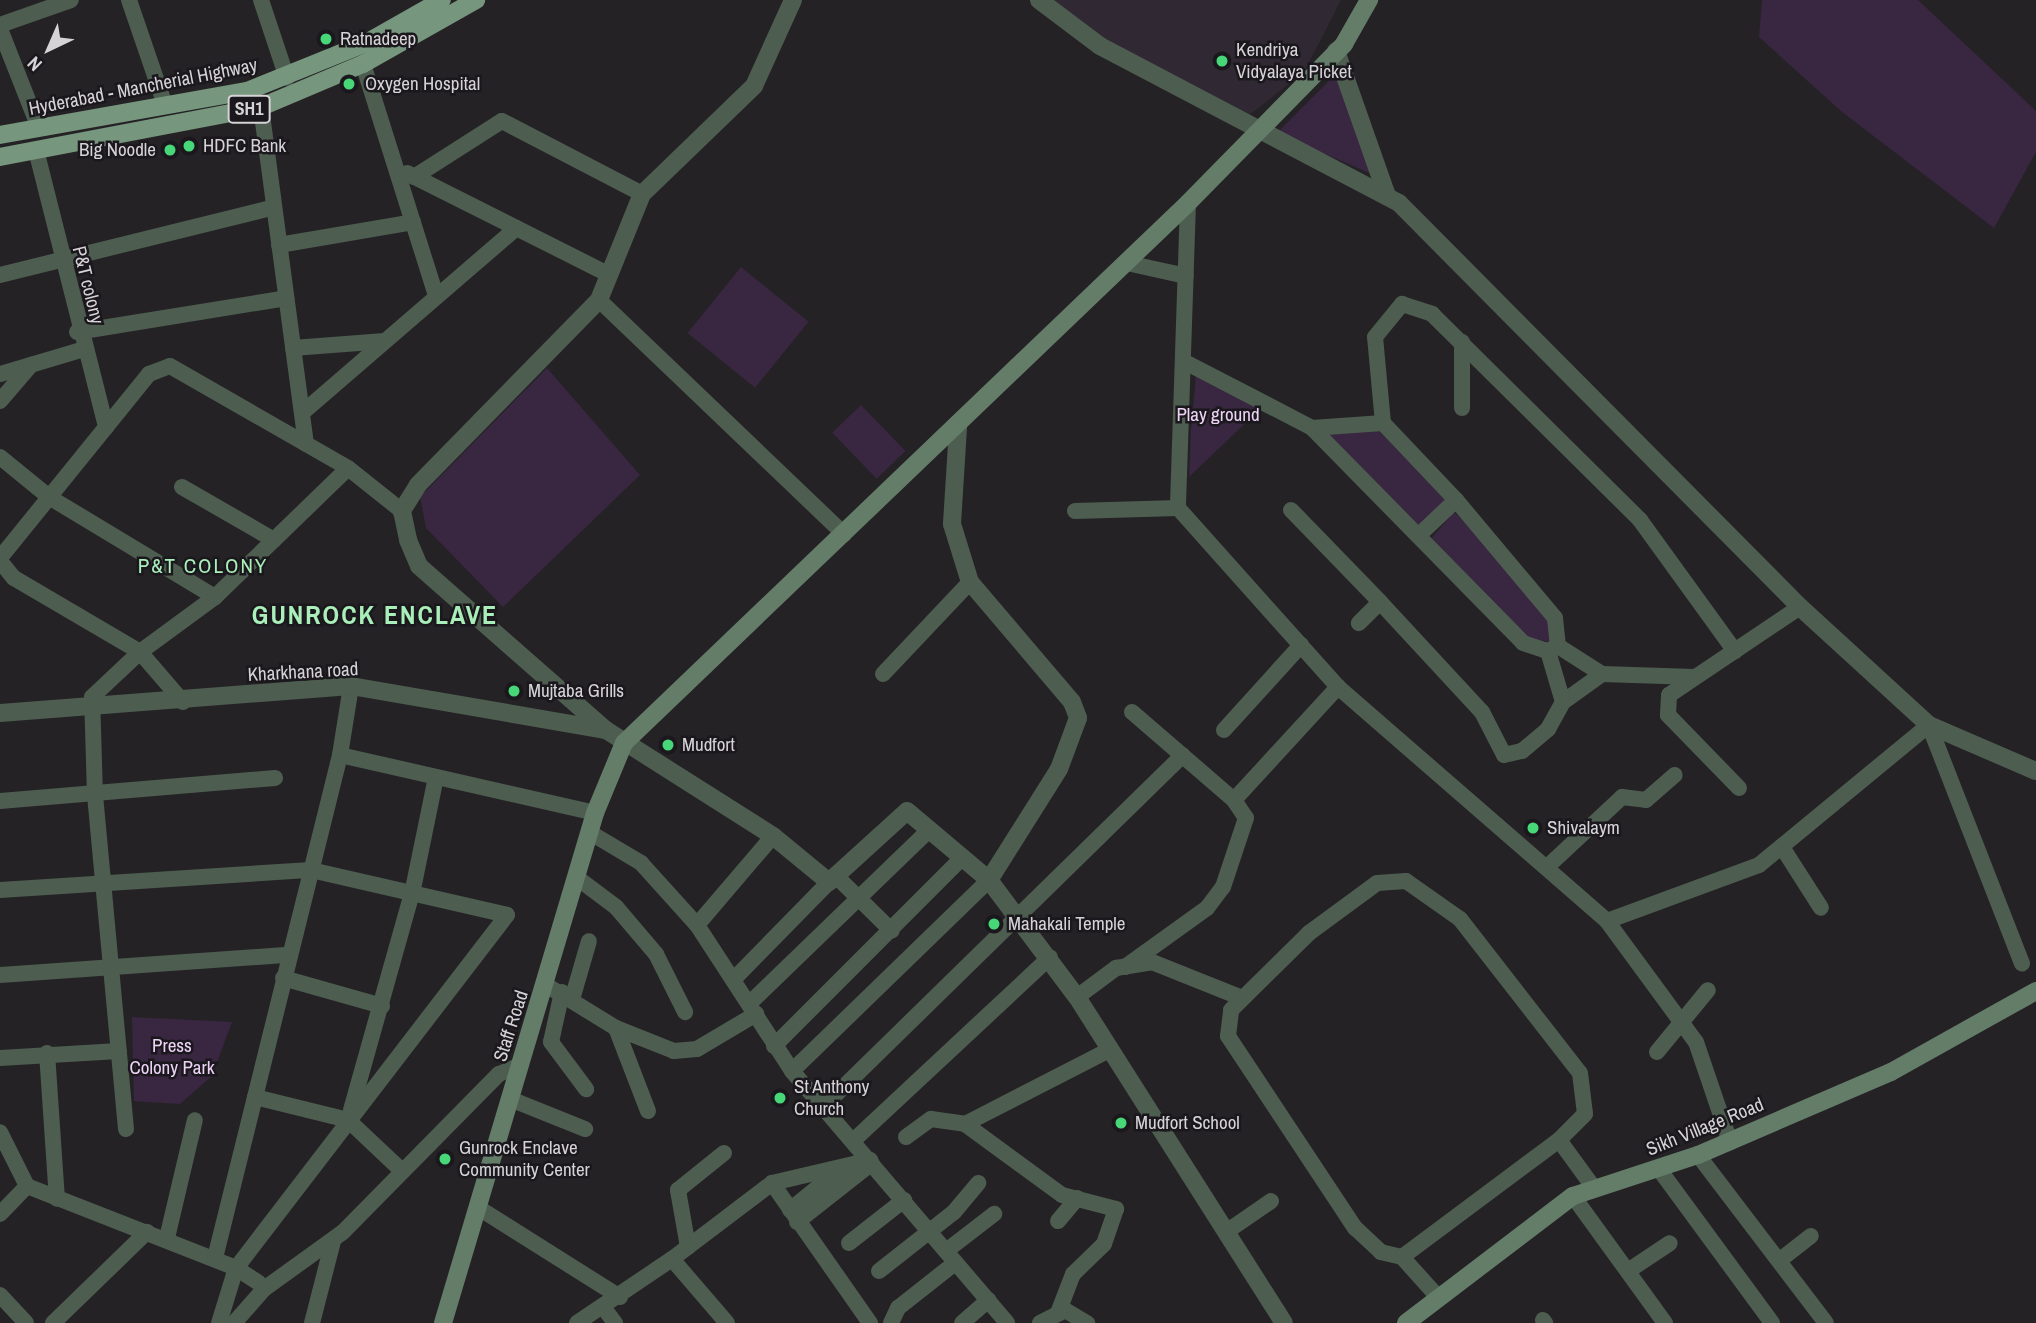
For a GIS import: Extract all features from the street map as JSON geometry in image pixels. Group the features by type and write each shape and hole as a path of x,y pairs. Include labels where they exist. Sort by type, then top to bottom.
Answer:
{"main road":[{"name":"Hyderabad - Mancherial Highway","path":"0,135 164,105 287,78 442,0"},
{"name":"SH1","path":"0,157 261,107 363,64 476,0"},
{"path":"624,743 958,428 1188,203 1336,51 1369,0"},
{"name":"Staff Road","path":"443,1323 520,1065 560,991 576,877 595,813 624,743"},
{"name":"Sikh Village Road","path":"1406,1323 1437,1296 1573,1196 1698,1155 1891,1072 2036,991"}],"street":[{"path":"39,128 0,27 71,0"},
{"path":"129,0 164,105"},
{"path":"261,0 287,78"},
{"path":"402,511 440,460 599,300 642,194 754,86 793,0"},
{"path":"1039,0 1100,46 1262,128 1387,196 1800,607 1929,725 2036,771"},
{"path":"1336,51 1387,196"},
{"path":"363,64 436,296"},
{"path":"261,107 306,444"},
{"path":"414,177 502,121 642,194"},
{"name":"P&T colony","path":"36,150 81,350 106,428"},
{"path":"395,168 608,274"},
{"path":"1188,203 1178,508 1338,687 1418,763 1547,867 1607,921 1696,1042 1730,1142"},
{"path":"0,275 274,207"},
{"path":"279,245 413,222"},
{"path":"302,413 516,228"},
{"path":"1126,263 1186,276"},
{"path":"77,332 286,298"},
{"path":"599,300 844,534"},
{"path":"1563,702 1553,649 1555,618 1456,500 1383,423 1375,337 1402,304 1432,314 1640,520 1735,650"},
{"path":"293,348 385,341"},
{"path":"1462,342 1462,408"},
{"path":"0,374 81,350"},
{"path":"1183,361 1312,428 1522,643 1553,649 1602,674 1694,677"},
{"path":"0,401 31,365"},
{"path":"183,702 140,652 14,578 0,559 149,374 170,366 348,468 402,511 419,566 606,730 773,836 833,879 892,931"},
{"path":"1312,428 1383,423"},
{"path":"792,1071 989,880 1059,769 1078,718 1072,702 970,582 952,524 958,428"},
{"path":"0,457 49,497 215,597"},
{"path":"126,1129 114,965 102,882 89,709 100,686 140,652 215,597 348,468"},
{"path":"182,487 274,540"},
{"path":"1418,536 1456,500"},
{"path":"1075,511 1178,508"},
{"path":"1291,510 1380,601 1482,712 1504,755 1522,751 1548,729 1563,702 1602,674"},
{"path":"883,674 970,582"},
{"path":"1359,623 1380,601"},
{"path":"1739,788 1668,715 1670,695 1800,607"},
{"path":"1224,730 1301,645"},
{"path":"215,1258 340,755 351,686"},
{"name":"Kharkhana road","path":"0,713 183,702 351,686 606,730"},
{"path":"1234,800 1338,687"},
{"path":"1077,997 1125,967 1207,908 1223,887 1246,818 1234,800 1132,712"},
{"path":"1607,921 1686,897 1759,865 1929,725"},
{"path":"1929,725 2022,964"},
{"path":"340,755 595,813"},
{"path":"823,1107 1183,755"},
{"path":"1547,867 1622,797 1646,800 1675,775"},
{"path":"348,1120 413,889 436,777"},
{"path":"0,801 95,796 275,778"},
{"path":"734,979 833,879 907,811 989,880 1017,920 1050,957 1229,1230 1284,1323"},
{"path":"560,991 616,1028 674,1051 697,1049 753,1009 858,899 929,830"},
{"path":"589,832 640,863 697,925 792,1071 854,1140 1007,1323"},
{"path":"697,925 773,836"},
{"path":"1782,847 1821,908"},
{"path":"774,1046 892,931 963,857"},
{"path":"0,891 102,882 311,870 413,889 507,915 236,1268 219,1323"},
{"path":"576,877 616,907 656,954 685,1012"},
{"path":"1402,1258 1559,1140 1585,1114 1580,1073 1460,919 1406,881 1377,883 1310,933 1231,1010 1227,1036 1355,1228 1381,1252 1402,1258 1437,1296"},
{"path":"586,1089 551,1042 560,991 589,940"},
{"path":"0,975 114,965 288,956"},
{"path":"854,1140 1050,957"},
{"path":"1125,967 1152,962 1241,998"},
{"path":"283,978 382,1006"},
{"path":"1657,1052 1683,1025 1708,990"},
{"path":"616,1028 648,1111"},
{"path":"965,1124 1111,1049"},
{"path":"0,1058 47,1053 119,1051"},
{"path":"47,1053 57,1199"},
{"path":"234,1323 264,1289 333,1241 499,1074 520,1065"},
{"path":"255,1097 348,1120 401,1170"},
{"path":"510,1100 585,1129"},
{"path":"906,1137 932,1119 965,1124 1062,1195 1119,1214 1104,1244 1073,1274 1059,1310 1040,1323"},
{"path":"167,1238 195,1120"},
{"path":"0,1132 27,1186 215,1258 259,1283"},
{"path":"1559,1140 1594,1188"},
{"path":"688,1247 678,1190 724,1153"},
{"path":"1698,1155 1826,1323"},
{"path":"577,1323 620,1297 772,1183 871,1161"},
{"path":"793,1216 871,1161"},
{"path":"793,1216 842,1168"},
{"path":"1659,1169 1772,1323"},
{"path":"772,1183 870,1323"},
{"path":"879,1271 929,1231 978,1183"},
{"path":"0,1214 27,1186"},
{"path":"1573,1196 1665,1323"},
{"path":"1058,1221 1077,1198"},
{"path":"849,1243 904,1200"},
{"path":"1229,1230 1271,1201"},
{"path":"477,1207 620,1297"},
{"path":"891,1323 898,1308 994,1214"},
{"path":"53,1323 148,1232"},
{"path":"1780,1260 1811,1236"},
{"path":"312,1323 333,1241"},
{"path":"1628,1272 1670,1243"},
{"path":"672,1259 727,1323"},
{"path":"0,1295 26,1323"},
{"path":"962,1323 988,1300"},
{"path":"603,1307 615,1323"},
{"path":"1059,1310 1087,1323"}],"shaded area":[{"name":"Kendriya Vidyalaya Picket","path":"1045,0 1341,0 1304,72 1248,116 1114,51"}],"green space":[{"path":"1762,0 1918,0 2036,111 2036,152 1994,228 1842,112 1759,37"},
{"path":"1335,75 1374,175 1277,133"},
{"path":"741,267 809,322 755,388 688,333"},
{"path":"547,368 640,475 503,607 426,528 420,497"},
{"name":"Play ground","path":"1196,374 1260,409 1189,477 1191,431"},
{"path":"861,405 905,451 877,479 832,433"},
{"path":"1380,430 1446,500 1419,526 1324,432"},
{"path":"1454,512 1515,570 1552,624 1550,642 1527,638 1430,540"},
{"name":"Press Colony Park","path":"132,1017 232,1022 212,1076 180,1104 134,1101"}],"place":[{"name":"Ratnadeep","path":"326,39"},
{"name":"Kendriya Vidyalaya Picket","path":"1222,61"},
{"name":"Oxygen Hospital","path":"349,84"},
{"name":"HDFC Bank","path":"189,146"},
{"name":"Big Noodle","path":"170,150"},
{"name":"Mujtaba Grills","path":"514,691"},
{"name":"Mudfort","path":"668,745"},
{"name":"Shivalaym","path":"1533,828"},
{"name":"Mahakali Temple","path":"994,924"},
{"name":"St Anthony Church","path":"780,1098"},
{"name":"Mudfort School","path":"1121,1123"},
{"name":"Gunrock Enclave Community Center","path":"445,1159"}],"district":[{"name":"P&T COLONY","path":"203,566"},
{"name":"GUNROCK ENCLAVE","path":"375,615"}]}
